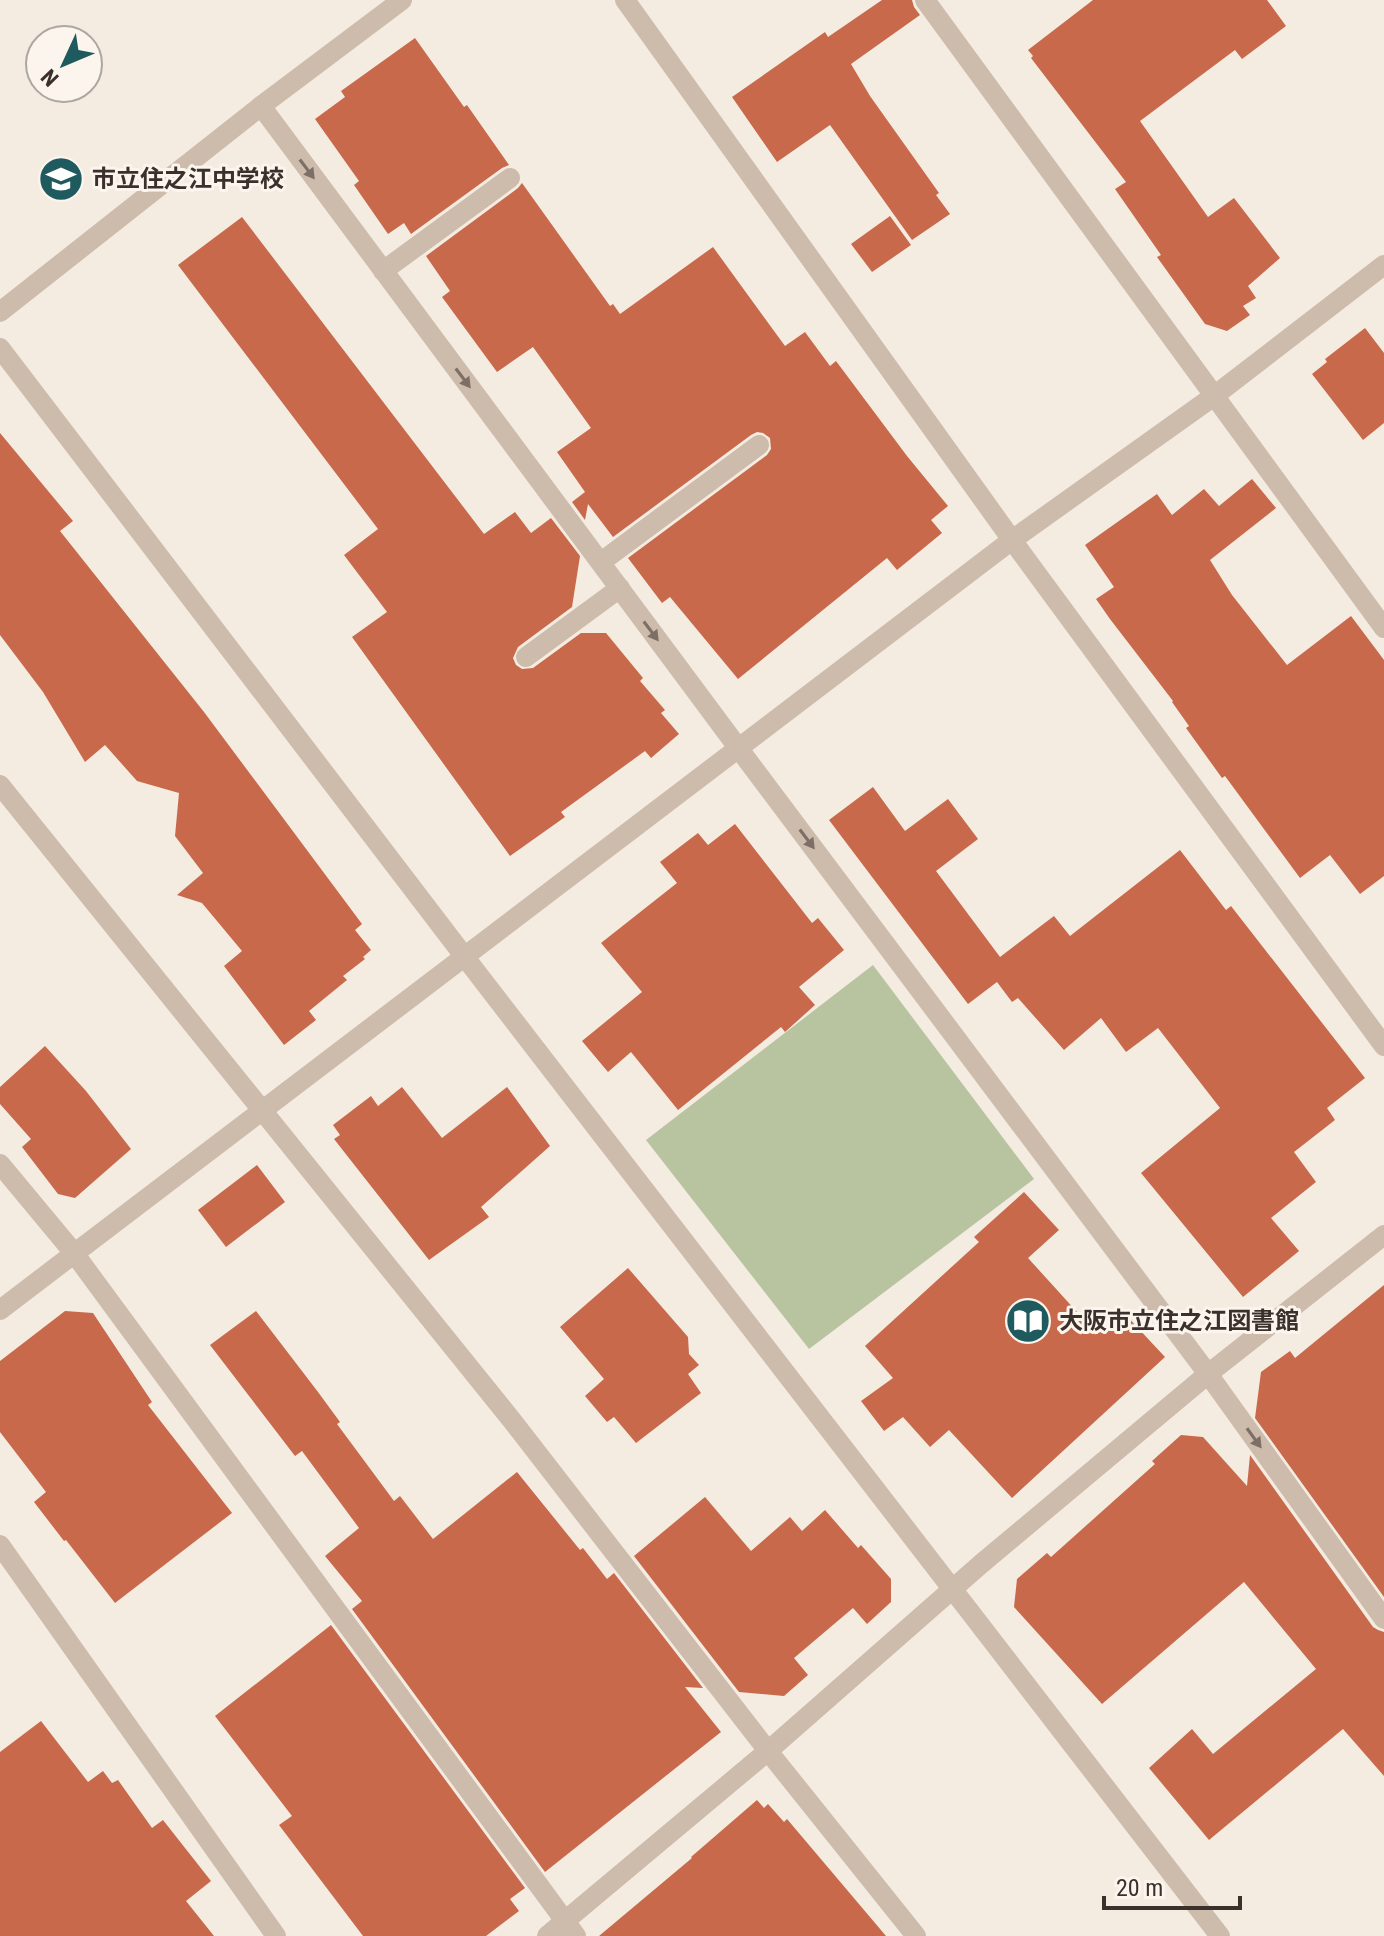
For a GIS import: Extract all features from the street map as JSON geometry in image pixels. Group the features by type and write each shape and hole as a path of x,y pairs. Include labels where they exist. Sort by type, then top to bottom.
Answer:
{"street":[{"path":"0,312 261,106 402,0"},
{"path":"625,0 1012,540 1384,1046"},
{"path":"925,0 1384,628"},
{"path":"261,106 1208,1374 1384,1619"},
{"path":"383,271 510,178"},
{"path":"0,1310 1012,540 1214,396 1384,265"},
{"path":"0,348 464,956 1220,1936"},
{"path":"601,562 759,445"},
{"path":"526,657 620,588"},
{"path":"0,785 514,1423 916,1936"},
{"path":"0,1164 74,1253 571,1928"},
{"path":"547,1936 571,1928 951,1589 1208,1374 1384,1235"},
{"path":"0,1545 276,1936"}],"green space":[{"path":"873,965 1034,1179 809,1349 646,1140"}],"building":[{"path":"882,0 912,0 920,15 851,64 950,214 912,240 830,125 777,162 732,97 825,32 828,37"},
{"path":"1093,0 1267,0 1286,26 1242,59 1235,50 1140,121 1208,217 1234,198 1280,258 1248,286 1256,298 1243,306 1250,315 1227,331 1205,324 1157,257 1161,255 1115,189 1126,182 1031,58 1033,56 1028,50"},
{"path":"415,38 509,165 411,234 404,223 388,234 354,185 359,181 315,119 345,97 341,91"},
{"path":"522,183 610,306 613,304 620,314 713,247 785,346 805,332 830,366 836,361 948,506 931,520 942,533 897,570 887,558 738,679 670,597 662,603 628,558 767,455 771,449 770,438 757,432 751,435 613,537 588,504 585,520 572,502 585,492 557,452 591,428 533,347 497,372 442,297 450,291 426,256"},
{"path":"890,216 911,245 872,272 851,244"},
{"path":"242,217 484,534 515,512 531,533 551,518 580,556 572,607 518,647 513,658 516,665 522,669 533,668 581,633 606,633 643,678 640,681 665,710 661,713 679,734 651,758 645,751 561,812 565,817 510,856 352,637 387,612 344,555 378,529 178,265"},
{"path":"1365,328 1384,353 1384,423 1363,440 1312,374 1327,362 1325,359"},
{"path":"0,433 73,521 60,531 204,712 362,924 355,930 371,950 363,957 365,959 343,976 347,980 309,1011 316,1020 284,1045 224,966 242,951 202,903 177,895 203,873 175,836 179,793 137,781 105,745 85,762 43,692 0,635"},
{"path":"1252,479 1276,508 1210,560 1232,595 1287,665 1351,616 1384,660 1384,876 1360,894 1330,855 1300,878 1225,776 1222,778 1186,728 1189,726 1173,701 1096,599 1114,587 1085,545 1157,494 1172,515 1204,489 1219,506"},
{"path":"873,787 905,831 948,799 978,839 936,871 1000,957 1054,916 1070,936 1180,850 1226,910 1231,906 1365,1078 1327,1108 1335,1120 1294,1152 1316,1182 1271,1218 1299,1251 1243,1297 1141,1173 1220,1108 1158,1028 1126,1052 1101,1018 1064,1050 1018,998 1012,1002 997,982 968,1004 829,820"},
{"path":"735,824 812,923 818,918 844,950 799,987 815,1005 785,1032 781,1027 678,1110 631,1052 608,1072 582,1041 642,992 601,943 677,883 660,862 698,833 708,845"},
{"path":"45,1046 86,1091 131,1149 75,1198 58,1194 22,1147 31,1139 0,1104 0,1087"},
{"path":"402,1087 442,1138 507,1087 550,1146 481,1207 489,1217 429,1260 334,1139 340,1135 333,1125 371,1096 378,1106"},
{"path":"257,1165 285,1202 226,1247 198,1210"},
{"path":"1024,1192 1059,1230 1028,1258 1097,1334 1123,1312 1165,1357 1012,1498 949,1430 930,1447 903,1417 884,1431 861,1401 893,1378 865,1346 979,1242 974,1237"},
{"path":"628,1268 688,1337 689,1354 699,1365 688,1374 701,1393 636,1443 614,1417 607,1422 585,1396 604,1379 560,1327"},
{"path":"1384,1285 1384,1597 1255,1418 1261,1372 1290,1351 1295,1358"},
{"path":"65,1311 93,1313 152,1402 148,1405 232,1513 115,1603 34,1502 46,1492 0,1432 0,1361"},
{"path":"256,1311 340,1422 337,1424 394,1501 400,1496 433,1539 517,1472 607,1579 614,1573 703,1688 685,1687 721,1732 545,1872 352,1609 362,1601 325,1556 359,1528 302,1451 295,1456 210,1345"},
{"path":"1181,1435 1203,1437 1247,1486 1250,1455 1373,1627 1384,1632 1384,1776 1343,1729 1209,1840 1149,1768 1192,1729 1213,1754 1316,1669 1244,1582 1102,1704 1014,1607 1017,1579 1047,1553 1051,1557 1155,1464 1152,1461"},
{"path":"705,1497 751,1551 790,1517 802,1531 825,1510 858,1548 861,1545 891,1579 891,1602 867,1624 853,1608 794,1658 808,1675 784,1696 739,1692 634,1556"},
{"path":"331,1625 525,1888 510,1899 519,1911 486,1936 363,1936 279,1825 292,1816 215,1716"},
{"path":"41,1721 88,1782 103,1771 112,1783 118,1780 152,1828 163,1820 211,1881 186,1901 214,1936 0,1936 0,1752"},
{"path":"757,1800 764,1808 768,1804 784,1822 787,1819 886,1936 599,1936 692,1858"}],"place":[{"name":"市立住之江中学校","path":"61,179"},
{"name":"大阪市立住之江図書館","path":"1028,1321"}]}
